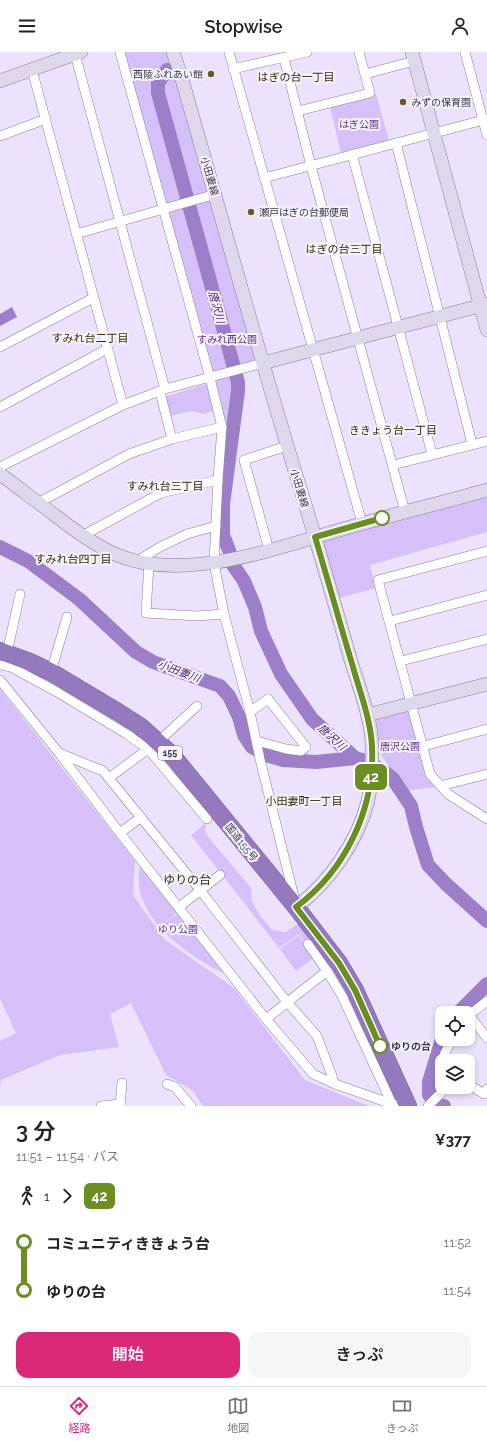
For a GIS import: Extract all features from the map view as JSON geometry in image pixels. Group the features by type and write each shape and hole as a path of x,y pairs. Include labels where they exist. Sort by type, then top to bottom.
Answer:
{"highway":[{"name":"国道155号","path":"2,656 51,672 129,719 140,726 153,745 182,766 327,946 355,990 400,1105"}],"street":[{"path":"120,52 164,208 222,427 214,563 224,614 250,712 260,759 293,889 296,907"},
{"name":"小田妻線","path":"173,52 216,194 287,446 367,715 372,746 368,801 359,826 345,854 308,898 296,907"},
{"path":"229,52 362,523"},
{"path":"233,69 307,52"},
{"path":"298,111 370,93 359,52"},
{"path":"465,52 485,119 487,135"},
{"path":"0,81 78,53 162,391 172,439"},
{"path":"365,74 413,57 484,305 487,330"},
{"path":"284,58 311,166 405,512"},
{"path":"32,70 123,405"},
{"path":"0,136 46,119"},
{"path":"264,178 485,119"},
{"path":"396,143 472,444"},
{"path":"352,154 432,454"},
{"path":"76,234 216,194"},
{"path":"0,347 93,298"},
{"path":"0,466 123,405 162,391 484,305"},
{"path":"0,407 107,349"},
{"path":"38,503 129,454 172,439 222,427"},
{"path":"393,465 487,441"},
{"path":"269,550 244,460 287,446"},
{"path":"0,474 82,536 118,555 143,562 183,567 214,563 269,550 362,523 487,490"},
{"path":"82,536 160,493 218,480"},
{"path":"143,562 160,547 187,534 216,526"},
{"path":"486,817 448,794 430,774 424,746 378,580 487,551"},
{"path":"143,562 146,612 197,616 224,614"},
{"path":"20,594 2,656 10,667 58,692 125,733 153,745 207,819"},
{"path":"390,621 487,595"},
{"path":"51,672 67,617"},
{"path":"401,661 487,638"},
{"path":"0,680 59,753 120,834 266,1019 313,1074 335,1084 404,1106"},
{"path":"367,715 412,702 487,684"},
{"path":"250,712 268,699 306,747 301,751 257,743"},
{"path":"109,778 153,745 197,706"},
{"path":"424,746 487,729"},
{"path":"59,753 103,770 200,890 287,1002 317,1036 335,1084"},
{"path":"440,786 487,774"},
{"path":"120,834 141,817"},
{"path":"179,907 220,875"},
{"path":"308,944 342,996 400,1105"},
{"path":"266,1019 327,971"},
{"path":"475,1011 487,1001"},
{"path":"475,1023 487,1038"},
{"path":"102,1106 120,1105 122,1083"},
{"path":"167,1084 175,1087 191,1106"},
{"path":"475,1088 484,1094 487,1089"},
{"path":"428,1106 440,1094"}],"green space":[{"name":"すみれ西公園","path":"123,52 168,52 257,357 255,363 232,369 237,389 232,427 226,428 221,409 203,414 191,411 170,416 164,397 213,382"},
{"name":"はぎ公園","path":"376,94 389,141 341,153 330,107"},
{"path":"487,497 487,532 370,565 376,588 335,599 321,547 326,540"},
{"path":"0,689 135,861 133,895 164,939 234,988 305,1080 369,1106 203,1106 192,1090 166,1075 131,1003 110,1014 119,1047 60,1055 1,1080 0,1088 0,1041 16,1033 0,999"},
{"name":"唐沢公園","path":"409,708 436,787 404,791 381,754 376,719"},
{"path":"206,823 205,831 209,838 251,888 252,901 259,914 272,930 286,932 303,920 315,936 306,943 299,934 279,948 191,835"},
{"path":"142,857 179,911 159,927 144,902 139,886"},
{"name":"ゆり公園","path":"180,912 228,975 209,966 191,954 159,927"},
{"path":"299,935 315,957 296,971 280,949"}],"shaded area":[{"path":"12,307 17,317 0,326 0,314"}],"waterway":[{"name":"唐沢川","path":"167,70 158,83 158,93 238,382 223,504 223,535 229,550"},
{"name":"小田妻川","path":"0,547 28,561 79,599 136,652 153,662 220,686 229,696 239,717 244,735 252,747 266,755 283,760 316,762 355,758"},
{"name":"唐沢川","path":"233,565 244,581 255,607 261,631 281,674 312,719 355,758 366,761 382,770 393,779 411,806 428,865 446,884 487,921"},
{"name":"唐沢川","path":"465,1006 487,984"},
{"name":"唐沢川","path":"440,1046 429,1082 429,1095 437,1105 444,1106"}],"bus line":[{"name":"42","path":"380,1046 355,990 339,963 296,907 308,898 345,854 359,826 368,801 372,755 367,715 315,537 382,518"}],"place":[{"name":"西陵ふれあい館","path":"211,74"},
{"name":"みずの保育園","path":"403,102"},
{"name":"瀬戸はぎの台郵便局","path":"251,212"},
{"name":"ゆりの台","path":"380,1046"}],"district":[{"name":"はぎの台一丁目","path":"296,77"},
{"name":"はぎの台三丁目","path":"344,249"},
{"name":"すみれ台二丁目","path":"90,338"},
{"name":"ききょう台一丁目","path":"393,430"},
{"name":"すみれ台三丁目","path":"165,486"},
{"name":"すみれ台四丁目","path":"73,559"},
{"name":"小田妻町一丁目","path":"304,801"},
{"name":"ゆりの台","path":"187,880"}]}
